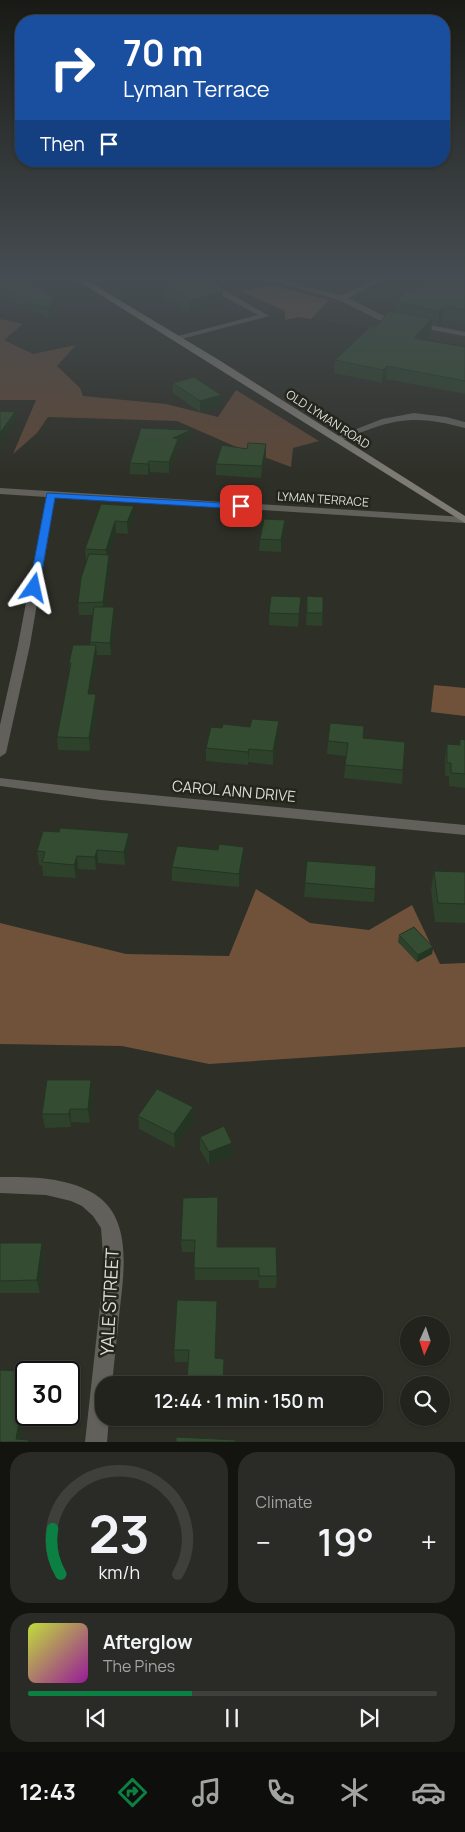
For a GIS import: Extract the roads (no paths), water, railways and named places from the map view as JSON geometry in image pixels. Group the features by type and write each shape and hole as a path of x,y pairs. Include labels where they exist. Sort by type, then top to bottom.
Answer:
{"main road":[{"name":"OLD LYMAN ROAD","path":"185,344 465,520"}],"street":[{"path":"336,439 392,418 420,415 447,418 465,424"},
{"name":"LYMAN TERRACE","path":"0,491 465,520"},
{"path":"0,753 24,645 51,495"},
{"name":"CAROL ANN DRIVE","path":"0,782 101,795 465,830"},
{"name":"YALE STREET","path":"0,1186 71,1191 87,1198 99,1208 108,1224 113,1242 114,1269 96,1442"}]}
